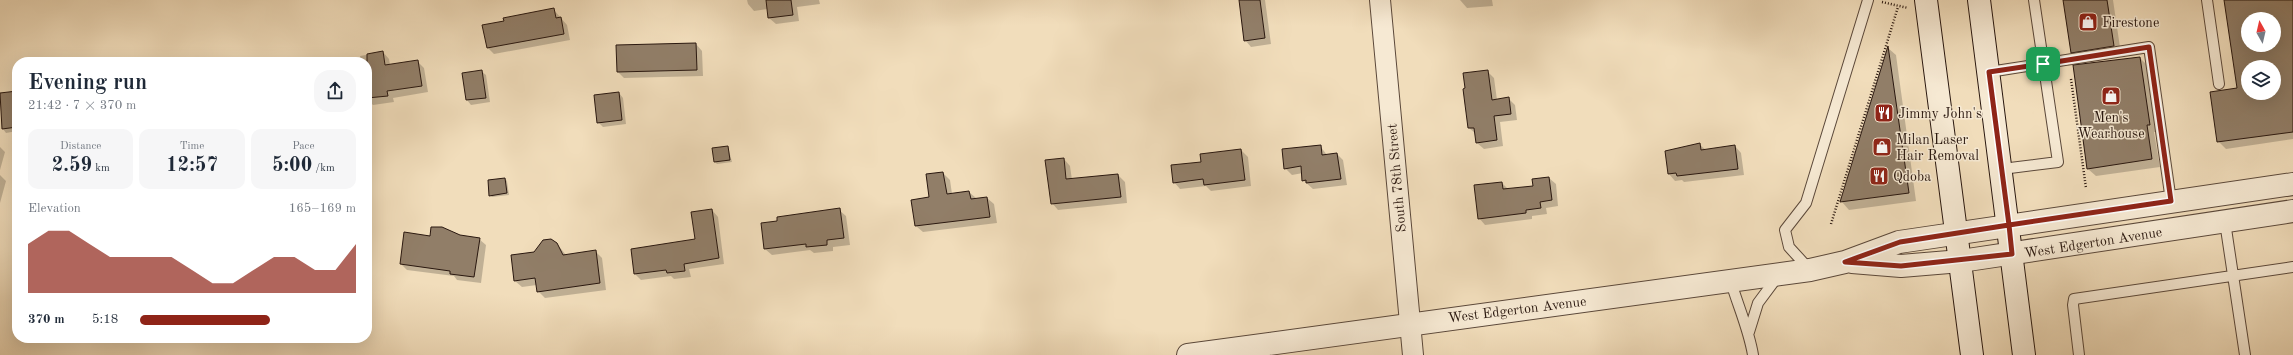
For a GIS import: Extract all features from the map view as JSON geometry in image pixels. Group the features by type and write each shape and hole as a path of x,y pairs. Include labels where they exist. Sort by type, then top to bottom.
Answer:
{"street":[{"name":"South 78th Street","path":"1380,0 1413,355"},
{"path":"1979,0 2002,169 2024,355"},
{"path":"1917,4 1957,232 1972,355"},
{"name":"West Edgerton Avenue","path":"1188,355 1409,323 1778,275 1845,262 1900,242 1957,232 2293,184"},
{"name":"West Edgerton Avenue","path":"1845,262 1901,266 1961,261 2293,211"}],"lane":[{"path":"1810,270 1789,247 1784,230 1806,203 1868,0"},
{"path":"2002,169 2058,162 2034,0"},
{"path":"2207,0 2219,84"},
{"path":"1989,72 2149,47 2171,201"},
{"path":"2225,222 2245,355"},
{"path":"2079,355 2073,305 2074,299 2293,267"},
{"path":"1749,332 1758,303 1778,275"},
{"path":"1731,282 1742,318 1749,332 1753,355"}],"path":[{"path":"1877,0 1898,7 1917,4"},
{"path":"1831,224 1898,7"},
{"path":"2071,79 2086,188"}],"building":[{"path":"766,0 791,0 793,15 768,18"},
{"path":"1239,0 1260,0 1265,38 1244,41"},
{"name":"Firestone","path":"2063,0 2107,0 2114,46 2071,53"},
{"path":"2224,0 2293,0 2293,132 2217,142 2210,92 2237,88"},
{"path":"554,8 556,18 561,17 564,34 487,48 482,25 504,21 503,18"},
{"path":"696,43 697,70 617,72 616,45"},
{"path":"1888,46 1909,193 1840,202"},
{"path":"383,51 385,65 418,60 422,86 387,91 388,96 372,98 372,57 367,57 367,54"},
{"name":"Men's Wearhouse","path":"2140,57 2150,125 2147,125 2152,159 2087,169 2073,65"},
{"path":"482,70 486,98 466,100 462,73"},
{"path":"1488,70 1492,100 1509,97 1511,114 1494,116 1497,140 1476,143 1474,128 1468,128 1463,89 1465,88 1463,73"},
{"path":"12,92 12,128 2,129 0,93"},
{"path":"619,92 622,120 597,123 594,95"},
{"path":"1700,143 1701,150 1735,145 1738,169 1677,176 1676,173 1668,174 1665,151"},
{"path":"1321,145 1322,155 1337,153 1341,179 1306,183 1306,180 1302,181 1301,166 1284,169 1282,149"},
{"path":"728,146 730,160 714,162 712,148"},
{"path":"1241,149 1245,180 1204,185 1203,179 1173,183 1171,165 1201,162 1200,154"},
{"path":"1064,158 1066,179 1118,174 1121,197 1051,204 1045,160"},
{"path":"943,172 947,194 969,191 971,199 987,197 990,217 915,226 911,200 929,197 926,174"},
{"path":"1549,177 1552,200 1540,202 1541,208 1526,210 1526,213 1478,219 1474,185 1502,182 1503,189 1533,186 1532,179"},
{"path":"505,178 507,193 489,196 488,180"},
{"path":"840,208 844,238 827,240 827,245 806,247 806,244 764,249 761,223 777,221 777,217"},
{"path":"712,209 719,258 684,264 685,271 667,273 666,270 634,274 631,249 695,239 691,212"},
{"path":"431,227 442,227 460,235 480,238 474,277 450,274 450,271 400,264 404,232 430,236"},
{"path":"551,239 557,243 563,255 596,250 600,283 537,292 535,278 514,281 511,255 534,252 543,240"}],"place":[{"name":"Firestone","path":"2088,22"},
{"name":"Men's Wearhouse","path":"2111,96"},
{"name":"Jimmy John's","path":"1884,113"},
{"name":"Milan Laser Hair Removal","path":"1882,147"},
{"name":"Qdoba","path":"1879,176"}],"route":[{"path":"2043,64 1989,72 2009,225 1900,242 1845,262 1901,266 1961,261 2012,254 2009,225 2171,201 2149,47 2043,64"}]}
